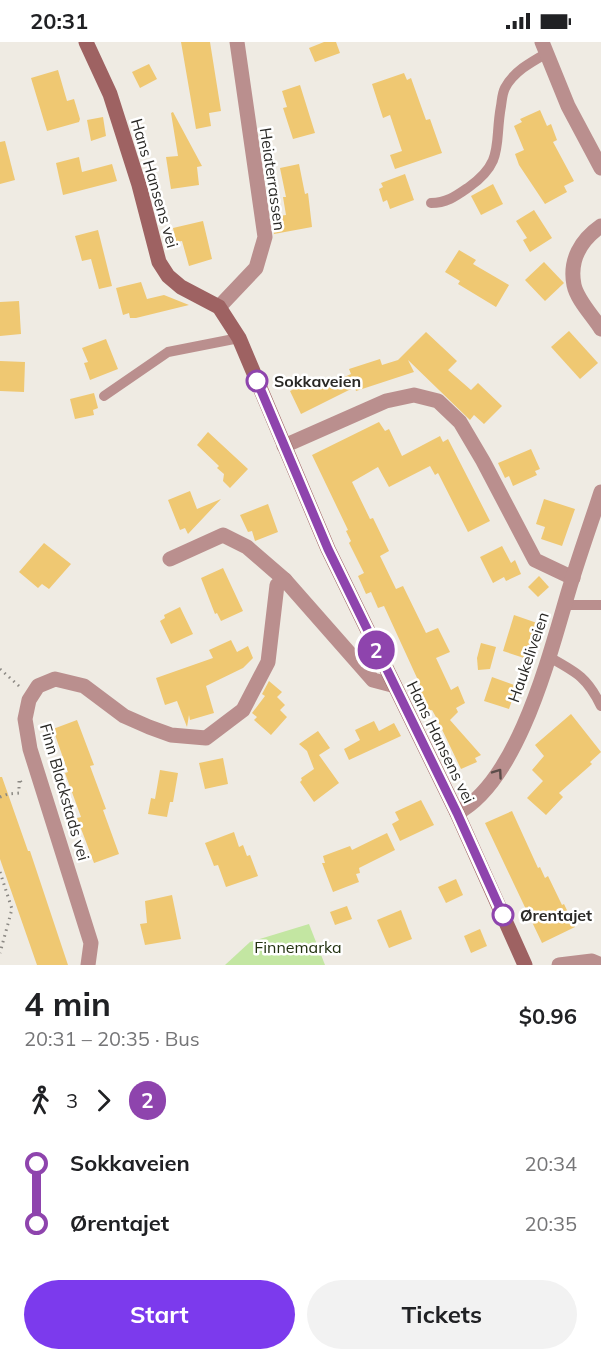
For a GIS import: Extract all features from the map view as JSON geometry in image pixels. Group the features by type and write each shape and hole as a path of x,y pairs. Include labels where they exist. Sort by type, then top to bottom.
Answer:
{"main road":[{"name":"Hans Hansens vei","path":"86,42 110,94 139,185 159,262 168,276 181,287 219,307 239,338 328,549 457,813 523,964"}],"street":[{"name":"Heiaterrassen","path":"219,307 256,268 265,237 237,42"},
{"path":"544,47 568,106 601,168"},
{"path":"601,226 589,236 574,258 574,286 601,329"},
{"path":"284,446 386,401 414,395 438,402 460,422 535,560 573,578"},
{"name":"Haukeliveien","path":"457,813 468,807 498,775 519,738 549,657 601,492"},
{"path":"170,559 223,535 247,547 285,580 373,680 393,685"},
{"path":"31,697 38,686 56,679 84,686 124,716 149,727 171,735 206,738 243,710 268,662 278,585 285,580"},
{"name":"Finn Blackstads vei","path":"31,697 25,719 30,749 91,943 88,965"},
{"path":"559,965 592,961 601,965"}],"lane":[{"path":"431,203 439,203 455,197 475,183 490,168 496,155 499,116 506,86 544,47"},
{"path":"104,396 168,352 239,338"},
{"path":"566,600 601,605"},
{"path":"549,657 572,669 586,681 601,706"}],"path":[{"path":"0,669 31,697"},
{"path":"0,797 19,793 19,779 24,788"},
{"path":"0,872 12,909 0,953"}],"green space":[{"name":"Finnemarka","path":"309,924 325,965 225,965 250,942"}],"building":[{"path":"181,42 210,42 221,111 209,113 211,126 196,129"},
{"path":"324,42 336,42 340,53 315,62 309,48"},
{"path":"149,64 157,79 140,88 132,72"},
{"path":"58,70 67,101 74,99 80,119 79,122 47,131 31,78"},
{"path":"404,73 407,80 411,78 426,120 430,119 442,153 395,169 390,155 402,151 390,115 383,118 372,84"},
{"path":"300,85 315,133 293,139 283,108 287,107 282,91"},
{"path":"540,110 547,126 551,124 557,140 553,142 574,181 564,186 567,192 545,204 519,165 515,154 524,150 514,126 522,122 520,119"},
{"path":"173,112 202,166 197,167 199,185 171,189 166,157 178,156 171,113"},
{"path":"103,117 106,136 91,141 87,120"},
{"path":"5,141 15,180 0,184 0,142"},
{"path":"79,157 82,172 112,164 117,181 63,195 56,163"},
{"path":"299,164 305,194 308,193 312,227 274,234 272,217 286,215 283,197 286,197 280,168"},
{"path":"405,174 414,200 390,209 387,200 383,202 379,189 383,187 381,183"},
{"path":"493,184 503,204 481,215 471,196"},
{"path":"534,210 552,238 530,252 523,240 527,238 516,221"},
{"path":"203,221 212,259 189,266 182,241 176,242 173,228"},
{"path":"98,230 112,286 99,289 91,259 82,261 75,236"},
{"path":"459,250 476,260 473,264 509,285 496,307 458,284 460,281 445,272"},
{"path":"544,262 564,283 545,301 525,280"},
{"path":"141,282 147,299 164,295 189,305 136,318 130,318 129,313 123,315 116,288"},
{"path":"19,301 21,334 0,336 0,302"},
{"path":"569,331 598,363 580,379 551,347"},
{"path":"426,332 457,361 448,370 471,390 478,383 502,406 484,424 474,415 470,420 408,360 414,372 356,391 355,387 301,414 290,391 319,377 324,386 351,374 349,369 380,359 382,365 398,360"},
{"path":"106,339 118,369 90,380 84,363 88,362 82,348"},
{"path":"0,361 25,362 24,392 0,391"},
{"path":"94,393 98,408 93,410 94,415 75,419 70,399"},
{"path":"379,422 385,431 389,429 402,456 440,436 443,442 448,439 490,521 468,532 438,473 435,475 430,466 389,487 378,467 352,482 389,551 380,556 396,589 403,586 426,633 438,628 450,652 436,658 451,690 458,686 465,703 456,708 458,712 450,720 481,755 475,758 477,762 461,769 436,717 432,710 429,711 421,692 423,691 384,606 378,608 371,592 366,594 358,576 364,573 349,543 351,541 346,531 348,530 312,455"},
{"path":"208,432 248,469 230,488 223,481 224,474 217,468 219,466 197,445"},
{"path":"531,449 540,469 535,471 537,475 513,486 509,476 505,478 498,463"},
{"path":"190,491 197,509 221,499 188,534 185,528 180,530 168,500"},
{"path":"544,499 575,509 562,546 541,539 545,527 536,524"},
{"path":"268,504 278,532 255,541 252,531 248,532 240,515"},
{"path":"44,543 71,564 49,589 42,584 38,588 19,572"},
{"path":"502,546 511,563 515,560 521,574 506,581 504,577 493,583 480,557"},
{"path":"223,568 243,611 221,621 217,613 215,614 201,578"},
{"path":"539,576 549,587 538,597 528,587"},
{"path":"180,607 193,634 171,644 160,621 165,618 164,615"},
{"path":"514,615 537,623 527,659 503,651"},
{"path":"231,640 237,652 248,646 253,658 243,668 206,686 214,713 190,720 189,715 187,727 177,701 165,705 156,678 213,658 209,650"},
{"path":"481,643 496,647 490,669 478,670 477,658"},
{"path":"492,677 517,686 509,709 484,701"},
{"path":"269,681 282,692 277,697 285,705 280,710 287,717 271,735 254,720 257,717 252,713 265,696 262,694"},
{"path":"571,714 601,752 590,762 592,764 559,793 563,797 546,815 527,798 543,781 532,770 544,756 535,745"},
{"path":"77,720 94,765 90,766 119,854 94,863 77,818 81,817 65,773 68,772 53,729"},
{"path":"374,721 379,731 394,723 401,736 349,760 344,749 360,740 355,730"},
{"path":"318,731 330,748 319,755 339,783 314,802 300,782 301,778 314,769 307,751 299,744"},
{"path":"223,758 228,784 205,789 199,763"},
{"path":"160,770 178,773 173,802 170,802 167,817 148,814 151,798 155,799"},
{"path":"0,777 2,777 28,851 30,851 68,965 37,965 0,859"},
{"path":"421,800 434,825 400,841 392,824 399,820 395,812"},
{"path":"512,811 538,868 540,867 545,878 548,876 575,927 542,943 485,823"},
{"path":"234,832 239,847 243,845 247,856 250,855 258,876 226,887 218,865 214,866 205,843"},
{"path":"387,833 395,850 359,868 360,873 356,874 359,882 333,892 322,863 325,863 323,856 350,846 352,850"},
{"path":"456,879 463,895 446,903 438,887"},
{"path":"172,895 181,939 145,945 140,924 147,923 145,901"},
{"path":"347,906 352,919 335,925 330,912"},
{"path":"401,910 412,939 389,948 377,920"},
{"path":"480,929 487,946 471,953 464,936"}],"bus line":[{"name":"2","path":"257,381 328,549 457,813 503,915"}],"place":[{"name":"Sokkaveien","path":"257,381"},
{"name":"Ørentajet","path":"503,915"}]}
